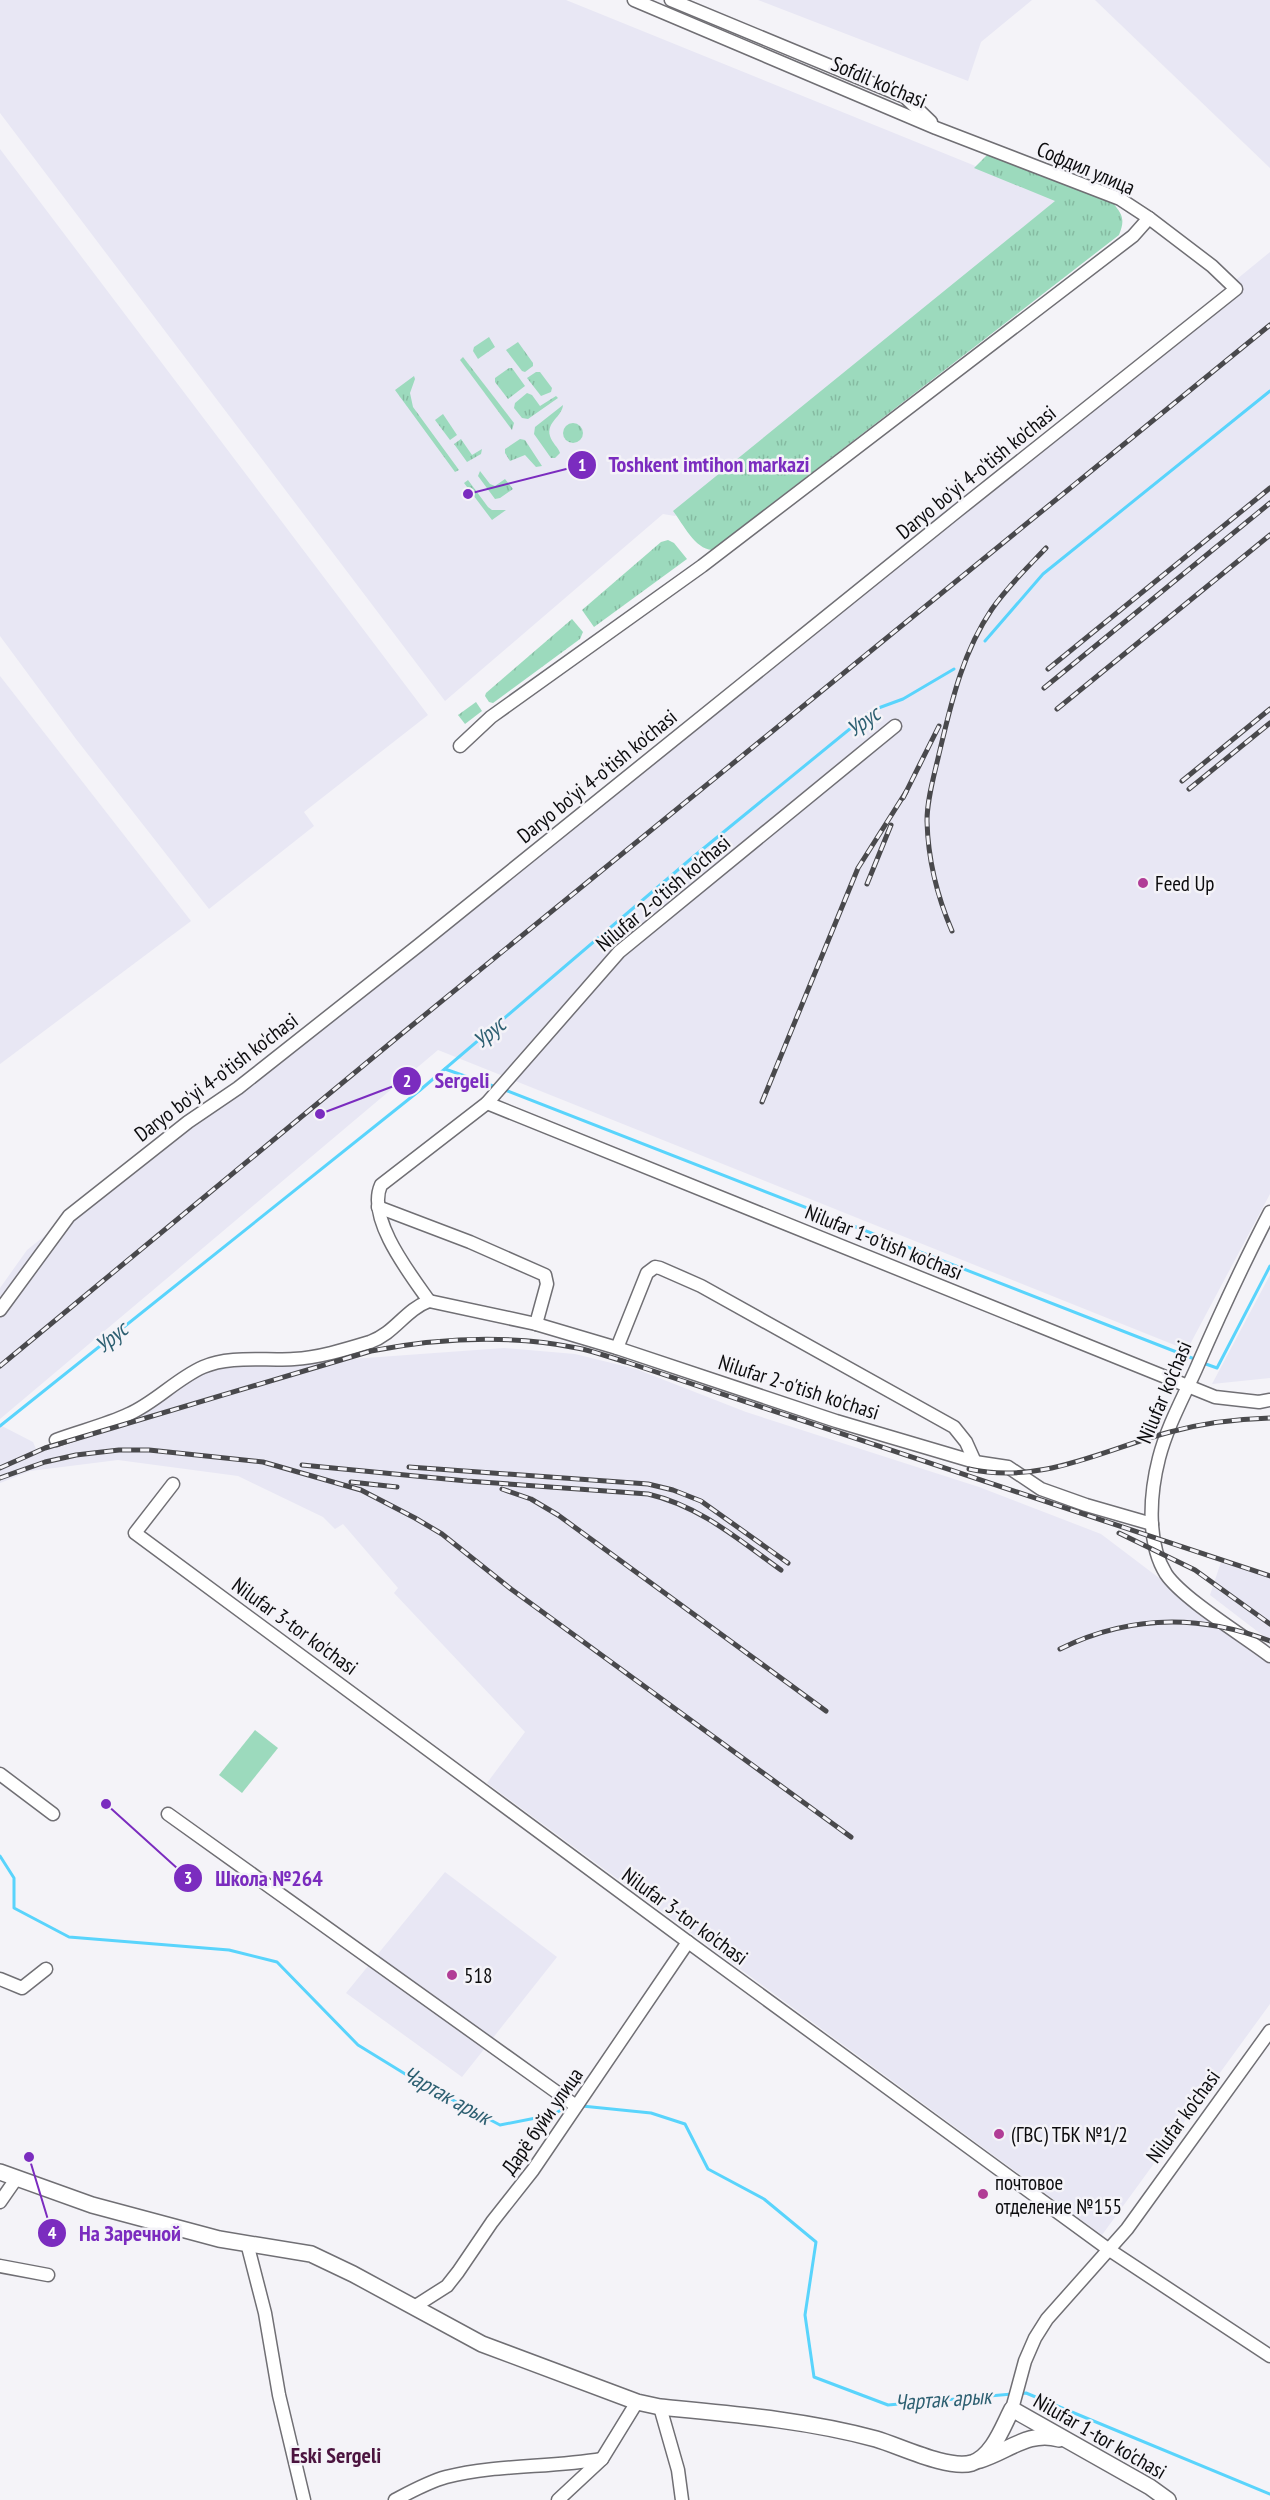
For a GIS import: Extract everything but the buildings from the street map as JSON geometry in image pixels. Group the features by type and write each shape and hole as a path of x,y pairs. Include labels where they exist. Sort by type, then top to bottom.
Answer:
{"street":[{"name":"Sofdil ko'chasi","path":"634,0 936,128"},
{"name":"Sofdil ko'chasi","path":"671,0 905,97 936,128"},
{"path":"752,49 758,35"},
{"name":"Софдил улица","path":"936,128 1120,199 1212,266 1236,289"},
{"path":"460,746 491,717 702,566 1133,236 1149,218"},
{"name":"Daryo bo'yi 4-o'tish ko'chasi","path":"0,1310 75,1212 188,1122 238,1088 419,945 1236,289"},
{"name":"Nilufar 2-o'tish ko'chasi","path":"378,1207 376,1195 381,1185 487,1103 619,952 895,726"},
{"name":"Nilufar 1-o'tish ko'chasi","path":"487,1103 1215,1397 1259,1402 1270,1400"},
{"path":"56,1440 130,1414 205,1366 225,1361 297,1359 370,1342 398,1326 416,1306 429,1301 400,1260 378,1207"},
{"path":"378,1207 470,1242 545,1275 547,1284 536,1324"},
{"name":"Nilufar ko'chasi","path":"1270,1212 1237,1276 1160,1455 1156,1471 1152,1524 1156,1550 1161,1564 1174,1583 1270,1656"},
{"path":"616,1347 647,1273 655,1267 660,1268 701,1286 954,1427 966,1442 975,1462"},
{"name":"Nilufar 2-o'tish ko'chasi","path":"429,1301 536,1324 616,1347 836,1421 975,1462 1008,1467 1041,1489 1152,1524"},
{"name":"Nilufar 3-tor ko'chasi","path":"173,1484 135,1533 687,1942 1108,2249 1270,2356"},
{"path":"0,1774 53,1814"},
{"path":"168,1814 576,2106"},
{"name":"Дарё буйи улица","path":"414,2307 447,2286 492,2222 533,2170 687,1942"},
{"path":"0,1979 22,1988 46,1969"},
{"name":"Nilufar ko'chasi","path":"974,2462 991,2447 1012,2409 1035,2338 1047,2319 1127,2229 1270,2031"},
{"path":"0,2172 92,2205 219,2239 311,2254 482,2344 637,2402 660,2407 825,2427 955,2464 974,2462 996,2455 1035,2437 1050,2437 1076,2444"},
{"path":"0,2202 16,2179"},
{"path":"247,2243 265,2313 279,2395 304,2500"},
{"path":"0,2266 48,2275"},
{"path":"558,2500 602,2459 637,2402"},
{"path":"660,2407 678,2470 682,2500"},
{"name":"Nilufar 1-tor ko'chasi","path":"1012,2409 1076,2444 1168,2500"},
{"path":"396,2500 426,2484 471,2472 512,2467 570,2465 602,2459"}],"shaded area":[{"path":"0,0 566,0 1062,201 675,516 663,514 445,701 0,113"},
{"path":"758,0 1032,0 981,42 968,81"},
{"path":"1095,0 1270,0 1270,168"},
{"path":"0,149 428,715 304,812 314,826 209,909 76,739 0,636"},
{"path":"1270,252 1270,1194 1187,1350 438,1050 0,1419 0,1288 27,1250 667,739 950,506 1060,424"},
{"path":"0,676 191,921 0,1064"},
{"path":"1270,1275 1270,1378 1212,1384"},
{"path":"504,1348 575,1354 636,1369 746,1412 979,1487 1101,1534 1270,1662 1270,2004 1102,2235 487,1783 525,1732 394,1593 398,1588 343,1524 335,1529 323,1517 238,1476 118,1460 30,1471 0,1483 0,1425 33,1442 36,1449 134,1417 190,1379 211,1369"},
{"path":"1221,1562 1270,1578 1270,1641 1210,1595"},
{"name":"518","path":"445,1872 557,1957 462,2077 346,1993"}],"green space":[{"path":"988,154 1113,203 1122,218 1119,235 712,550 700,545 673,511 1055,201 974,168"},
{"path":"489,337 495,347 478,359 473,351 474,347"},
{"path":"518,342 533,363 533,366 525,372 506,350"},
{"path":"463,357 514,423 512,430 460,360"},
{"path":"512,368 525,386 508,399 495,382 495,378"},
{"path":"540,372 552,388 551,392 541,396 527,378"},
{"path":"414,376 410,393 413,407 459,470 455,472 395,390"},
{"path":"527,393 532,395 540,406 556,396 558,398 528,419 522,418 514,408 515,403"},
{"path":"563,405 549,431 560,453 555,458 551,458 534,434 535,427"},
{"path":"443,414 457,435 450,440 435,420"},
{"path":"569,423 577,423 583,429 583,437 577,443 569,443 563,437 563,429"},
{"path":"461,439 472,455 482,449 481,454 467,462 454,444"},
{"path":"520,439 525,440 542,466 536,467 525,455 510,461 505,449"},
{"path":"480,471 490,484 495,486 505,479 513,489 495,499 478,476"},
{"path":"468,480 488,507 492,510 506,510 492,520 464,483"},
{"path":"668,540 674,543 687,559 594,627 582,610 661,542"},
{"path":"572,619 583,632 580,639 493,703 489,702 485,696 486,693"},
{"path":"476,702 482,711 465,724 458,715"},
{"path":"255,1730 278,1748 242,1793 219,1775"}],"waterway":[{"name":"Урус","path":"985,641 1043,574 1270,391"},
{"name":"Урус","path":"0,1426 419,1091 693,857 873,710 903,699 954,669"},
{"path":"445,1069 496,1087"},
{"path":"505,1090 1197,1360"},
{"path":"1203,1363 1217,1368 1270,1266"},
{"name":"Чартак арык","path":"0,1856 14,1878 14,1908 69,1937 229,1950 277,1962 358,2045 415,2080 500,2125 551,2115 570,2106"},
{"name":"Чартак арык","path":"582,2106 651,2113 685,2124 708,2169 764,2199 816,2242 805,2315 814,2377 888,2405 1012,2394"},
{"name":"Чартак арык","path":"1019,2394 1026,2393 1270,2494"}],"railway":[{"path":"0,1366 399,1036 1270,325"},
{"path":"1048,669 1270,488"},
{"path":"1044,688 1270,503"},
{"path":"1057,709 1270,535"},
{"path":"952,931 934,877 927,821 929,796 943,735 965,661 982,626 1004,593 1046,548"},
{"path":"1182,781 1270,709"},
{"path":"1189,789 1270,723"},
{"path":"903,798 939,726"},
{"path":"762,1102 858,868 906,792"},
{"path":"867,884 891,825"},
{"path":"0,1468 45,1448 371,1351 422,1343 474,1339 525,1341 583,1349 626,1362 1270,1576"},
{"path":"969,1469 996,1473 1046,1469 1182,1429 1220,1422 1270,1418"},
{"path":"0,1478 45,1462 76,1455 119,1450 149,1450 263,1462 361,1490 442,1534 511,1589 851,1837"},
{"path":"302,1465 467,1481 648,1494 667,1499 702,1515 781,1570"},
{"path":"409,1467 648,1484 673,1490 701,1501 788,1563"},
{"path":"351,1482 397,1487"},
{"path":"502,1489 531,1499 558,1515 826,1711"},
{"path":"1119,1533 1195,1570 1270,1624"},
{"path":"1060,1649 1112,1630 1138,1624 1164,1622 1217,1626 1270,1641"}],"place":[{"name":"Toshkent imtihon markazi","path":"468,494"},
{"name":"Feed Up","path":"1143,883"},
{"name":"Sergeli","path":"320,1114"},
{"name":"Школа №264","path":"106,1804"},
{"name":"518","path":"452,1975"},
{"name":"(ГВС) ТБК №1/2","path":"999,2134"},
{"name":"На Заречной","path":"29,2157"},
{"name":"почтовое отделение №155","path":"983,2194"}],"district":[{"name":"Eski Sergeli","path":"336,2455"}]}
